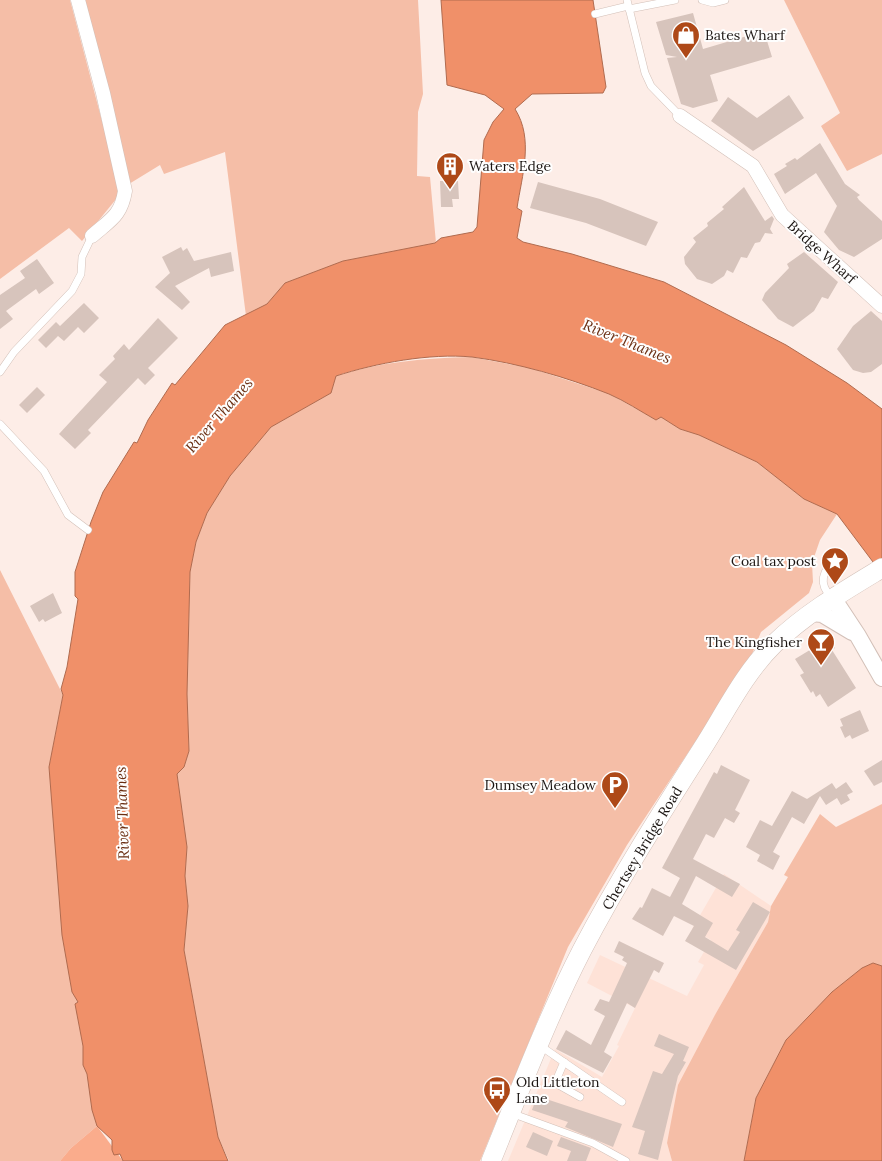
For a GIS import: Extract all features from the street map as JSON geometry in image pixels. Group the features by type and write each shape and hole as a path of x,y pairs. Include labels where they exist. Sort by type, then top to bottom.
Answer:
{"main road":[{"name":"Chertsey Bridge Road","path":"491,1161 538,1044 582,950 642,842 765,655 791,628 811,613 882,568"}],"street":[{"path":"78,0 103,93 125,191 122,207 114,217 92,236"},
{"name":"Bridge Wharf","path":"680,116 753,166 782,215 882,306"},
{"path":"833,598 882,678"},
{"path":"811,613 822,614 858,636"}],"lane":[{"path":"595,14 628,5 675,0"},
{"path":"702,0 713,3 725,0"},
{"path":"628,5 645,73 651,86 680,116"},
{"path":"0,372 14,352 72,291 81,274 82,257 92,236"},
{"path":"0,424 44,471 68,515 88,530"},
{"path":"833,598 824,590 823,583 827,569 836,557"},
{"path":"538,1044 622,1102"},
{"path":"564,1062 555,1083 580,1096"},
{"path":"511,1113 593,1143 626,1161"}],"shaded area":[{"path":"0,0 70,0 121,193 82,241 69,228 0,279"},
{"path":"84,0 418,0 423,94 418,112 417,176 430,177 436,243 343,261 285,283 267,304 246,316 225,152 164,174 160,165 129,184"},
{"path":"784,0 882,0 882,154 847,171 821,126 840,113"},
{"path":"471,357 530,368 610,394 656,420 661,417 680,429 699,435 757,462 804,499 837,514 820,540 812,563 813,582 809,593 761,632 750,659 627,845 568,947 480,1161 229,1161 218,1137 184,950 188,906 185,876 187,847 177,774 184,767 189,751 187,694 190,572 196,542 207,513 230,476 271,427 331,393 336,376 369,367 402,362 436,358"},
{"path":"0,570 63,695 49,767 97,1126 71,1148 60,1161 0,1161"},
{"path":"882,804 882,966 873,963 862,968 832,992 786,1040 756,1098 744,1161 672,1161 667,1143 678,1085 716,1013 768,922 771,906 788,877 784,875 820,814 836,827"},
{"path":"724,874 771,906 768,922 716,1013 667,1143 672,1161 508,1161 555,1049 602,1077 619,1046 617,1045 635,1008 587,983 600,955 687,996 704,965 698,962 711,940 692,929"},
{"path":"97,1126 123,1161 60,1161 71,1148"}],"water":[{"name":"River Thames","path":"441,0 593,0 606,87 603,93 532,94 515,109 521,121 525,145 524,170 517,208 522,211 517,238 523,242 572,254 664,282 786,345 847,383 882,409 882,574 837,514 804,499 757,462 699,435 680,429 661,417 656,420 621,400 593,388 559,376 524,367 472,357 456,356 403,360 336,376 331,393 271,427 230,476 207,513 196,542 190,572 187,694 189,751 184,767 177,774 187,847 185,876 188,906 184,950 218,1137 228,1161 123,1161 120,1154 114,1155 112,1140 97,1126 92,1110 87,1074 83,1065 83,1046 75,1004 78,1002 72,992 62,935 49,767 63,695 61,689 67,667 78,599 75,596 75,572 103,492 134,442 137,443 148,420 172,383 175,385 225,325 267,304 285,283 343,261 435,243 441,238 473,232 477,227 484,140 493,122 504,109 485,95 447,85"},
{"path":"873,963 882,966 882,1161 744,1161 756,1098 786,1040 832,992 862,968"}],"building":[{"name":"Bates Wharf","path":"693,13 703,49 764,31 772,57 710,75 718,101 693,108 681,104 667,58 677,57 666,55 656,22"},
{"path":"789,95 804,118 753,151 711,121 728,97 757,118"},
{"path":"820,143 845,184 860,195 857,197 859,200 882,221 882,239 854,257 839,250 824,232 837,206 816,173 785,194 774,174 787,166 785,164 795,158 797,160"},
{"name":"Waters Edge","path":"440,181 458,181 459,199 452,199 453,207 441,207"},
{"path":"538,182 600,199 658,222 646,246 586,223 530,208"},
{"path":"744,187 765,221 772,216 774,219 770,229 773,234 765,233 760,242 755,243 747,258 741,257 733,273 727,270 724,276 712,284 697,279 685,264 684,257 696,242 693,238 708,226 707,223 724,209 722,207"},
{"path":"181,247 183,251 187,248 194,261 231,252 234,271 211,277 209,268 175,286 190,302 182,310 155,287 170,273 162,257"},
{"path":"804,252 838,282 828,299 822,297 814,311 793,327 778,319 762,300 765,293 789,268 787,264"},
{"path":"37,259 54,283 39,294 36,289 6,311 13,319 0,329 0,295 25,278 20,271"},
{"path":"84,303 99,318 84,333 78,327 64,341 58,336 46,348 38,340 56,322 60,326"},
{"path":"871,311 882,321 882,364 871,372 863,373 853,370 837,349 853,326"},
{"path":"158,318 178,338 148,368 155,375 145,385 138,378 88,430 91,433 75,449 59,434 107,382 99,375 115,359 113,356 124,344 129,350"},
{"path":"37,387 45,395 27,413 19,405"},
{"path":"53,593 62,613 45,622 43,619 39,622 30,606"},
{"name":"The Kingfisher","path":"828,639 835,648 832,650 856,688 828,707 820,694 816,697 813,691 811,693 800,675 804,673 795,659"},
{"path":"860,710 869,731 852,739 850,735 845,738 840,727 843,726 840,719"},
{"path":"882,760 882,782 874,786 864,771"},
{"path":"721,765 750,780 735,810 740,813 734,823 725,818 714,838 706,834 693,859 740,884 732,897 696,876 682,904 713,923 705,937 728,951 740,932 736,930 753,902 770,912 736,970 685,941 694,926 674,916 663,936 632,919 640,907 642,908 652,888 670,897 680,878 662,868 714,772 717,774"},
{"path":"846,782 853,792 847,795 850,800 841,805 837,798 826,805 820,796 804,824 792,817 773,852 780,856 773,870 757,861 760,855 746,847 760,820 772,826 792,791 807,799 832,783 836,789"},
{"path":"619,941 664,963 659,973 654,970 635,1008 627,1003 604,1052 612,1057 603,1073 556,1049 566,1030 591,1045 605,1016 594,1010 600,999 609,1002 627,963 622,960 624,957 614,952"},
{"path":"659,1034 689,1047 683,1061 686,1062 678,1076 658,1160 638,1154 645,1131 632,1127 653,1071 662,1074 674,1054 654,1046"},
{"path":"537,1096 622,1124 613,1147 565,1127 568,1122 532,1110"},
{"path":"533,1132 553,1141 547,1156 526,1147"},
{"path":"561,1137 591,1148 586,1161 567,1161 571,1151 557,1146"}],"place":[{"name":"Bates Wharf","path":"686,59"},
{"name":"Waters Edge","path":"450,190"},
{"name":"Coal tax post","path":"835,585"},
{"name":"The Kingfisher","path":"821,666"},
{"name":"Dumsey Meadow","path":"615,809"},
{"name":"Old Littleton Lane","path":"497,1114"}]}
